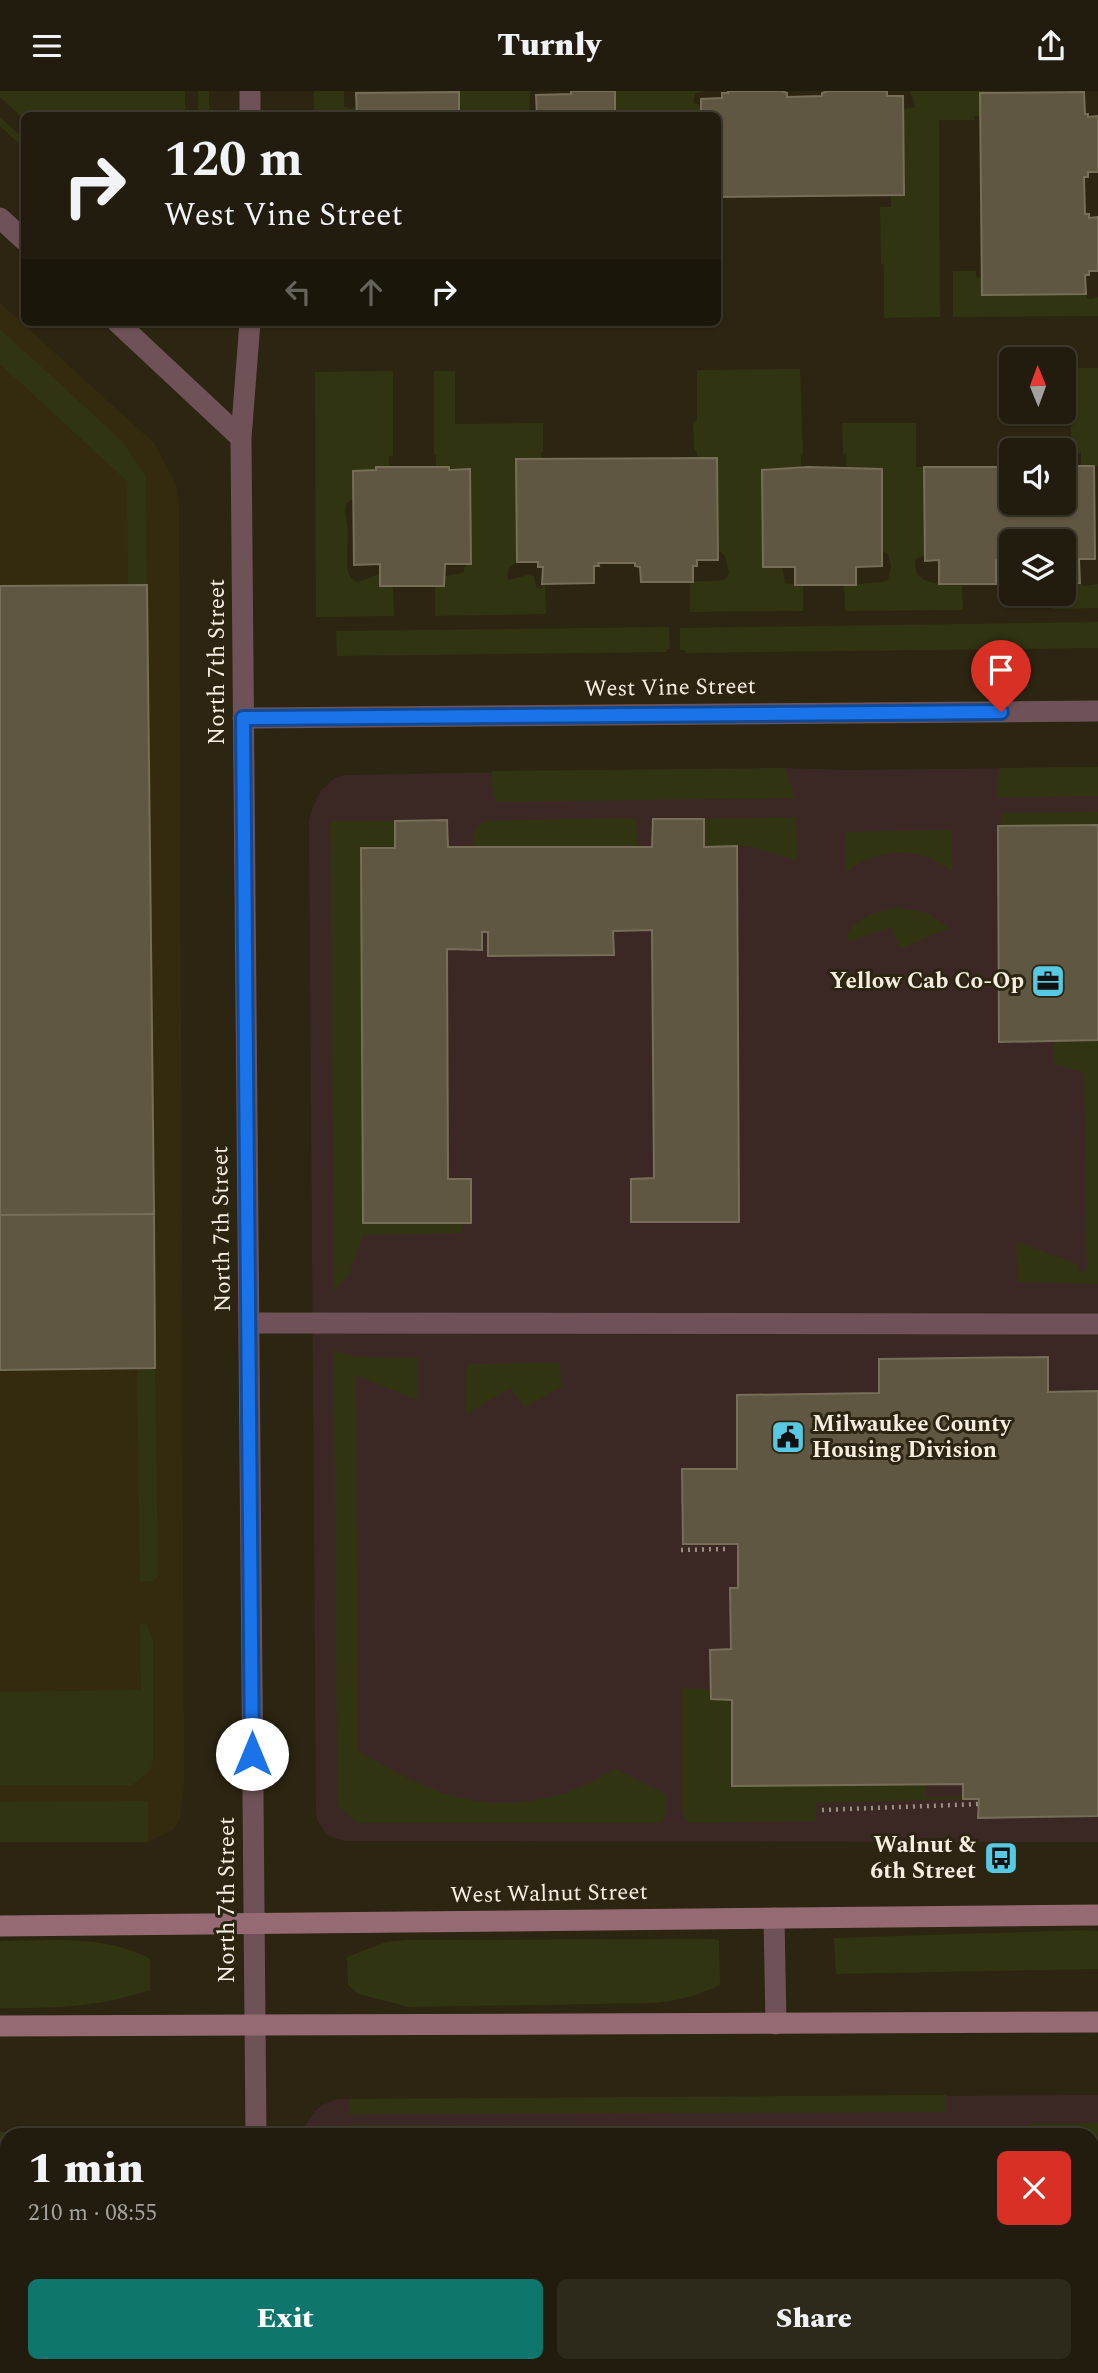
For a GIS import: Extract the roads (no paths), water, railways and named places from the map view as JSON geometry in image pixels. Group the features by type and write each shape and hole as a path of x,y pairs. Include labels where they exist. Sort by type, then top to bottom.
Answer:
{"main road":[{"name":"West Walnut Street","path":"0,1926 1098,1915"},
{"path":"0,2026 1098,2022"}],"street":[{"path":"250,91 250,112"},
{"path":"0,218 21,237"},
{"path":"121,326 241,438"},
{"name":"North 7th Street","path":"250,326 241,438 256,2128"},
{"name":"West Vine Street","path":"243,718 1098,711"},
{"path":"249,1323 1098,1324"},
{"path":"774,1918 776,2024"}],"place":[{"name":"Yellow Cab Co-Op","path":"1048,981"},
{"name":"Milwaukee County Housing Division","path":"788,1437"},
{"name":"Walnut & 6th Street","path":"1001,1858"}]}
